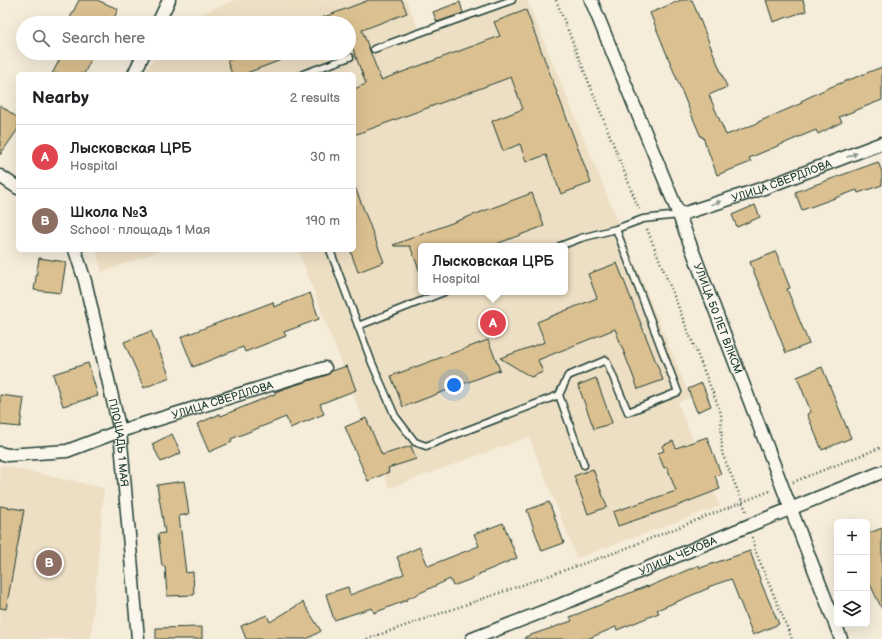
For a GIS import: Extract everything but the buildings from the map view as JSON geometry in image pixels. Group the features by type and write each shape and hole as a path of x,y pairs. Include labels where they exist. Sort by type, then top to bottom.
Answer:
{"street":[{"path":"161,16 169,0"},
{"name":"УЛИЦА 50 ЛЕТ ВЛКСМ","path":"591,0 679,215 790,509 841,639"},
{"path":"135,72 141,60"},
{"name":"УЛИЦА СВЕРДЛОВА","path":"679,215 764,188 882,143"},
{"path":"0,176 16,187"},
{"name":"ПЛОЩАДЬ 1 МАЯ","path":"76,252 85,281 120,431 138,639"},
{"name":"УЛИЦА СВЕРДЛОВА","path":"0,453 7,455 67,451 120,431 325,368"},
{"name":"УЛИЦА ЧЕХОВА","path":"472,639 567,602 750,525 882,472"}],"lane":[{"path":"374,49 512,0"},
{"path":"309,72 342,60"},
{"path":"568,243 616,229 643,219 679,215"},
{"path":"331,252 372,363 395,416 415,442 426,446 559,395 568,376 606,360 628,412 678,392 616,229"},
{"path":"358,326 436,295"},
{"path":"559,395 584,464"}],"path":[{"path":"556,0 721,413 722,453 747,514 755,550 792,639"},
{"path":"367,639 614,553 882,447"}],"shaded area":[{"path":"236,0 406,0 419,31 505,0 527,0 690,397 678,403 720,506 577,558 529,437 389,488 299,252 356,252 356,72 146,72 153,60 356,60 356,16 195,16"},
{"path":"97,252 157,252 102,272"},
{"path":"0,465 104,488 91,639 0,639"}],"place":[{"name":"Лысковская ЦРБ","path":"493,323"},
{"name":"Школа №3","path":"49,563"}]}
